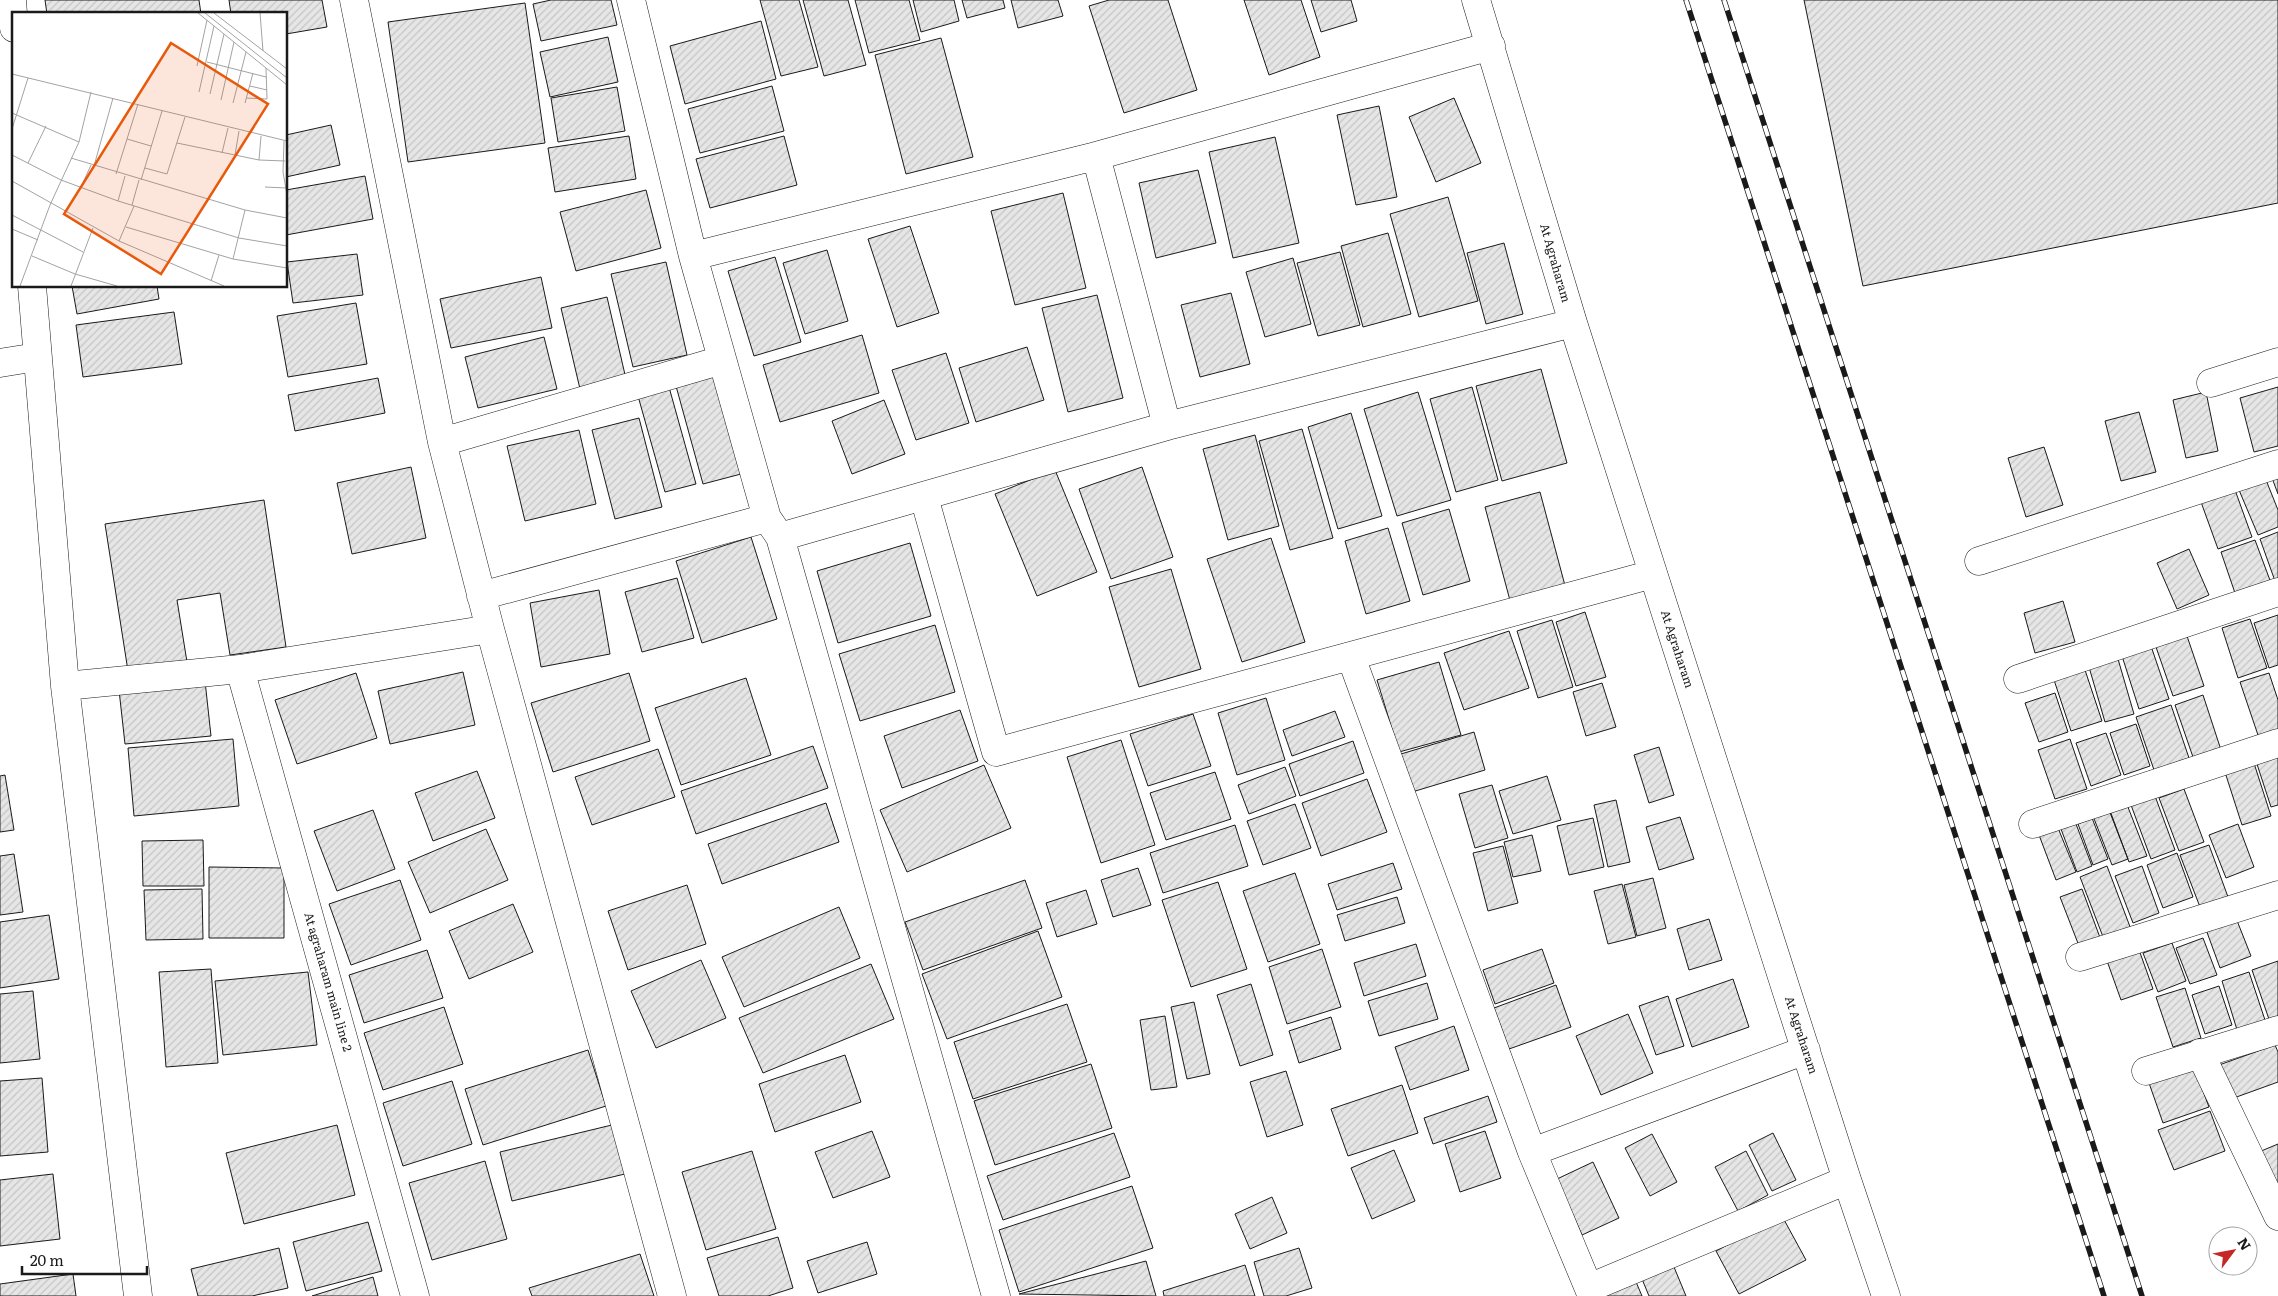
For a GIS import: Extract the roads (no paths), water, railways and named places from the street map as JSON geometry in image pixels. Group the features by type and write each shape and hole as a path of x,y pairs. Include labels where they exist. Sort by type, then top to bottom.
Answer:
{"street":[{"path":"631,0 693,256 722,360 774,528 996,1296"},
{"name":"At Agraharam","path":"1476,0 1573,323 1847,1180 1886,1296"},
{"path":"362,1 442,442 481,596 672,1296"},
{"path":"693,256 1096,156 1491,46"},
{"path":"1096,156 1167,426"},
{"path":"32,288 65,686 138,1296"},
{"path":"481,596 774,528 924,497 1167,426 1573,323"},
{"path":"0,363 37,357"},
{"path":"442,442 722,360"},
{"path":"2211,383 2278,362"},
{"path":"1979,561 2278,464"},
{"path":"924,497 996,752 1653,574"},
{"path":"2018,679 2278,592"},
{"path":"65,686 240,668 490,629"},
{"path":"1351,657 1532,1152 1590,1292 1847,1180"},
{"name":"At agraharam main line 2","path":"240,668 415,1296"},
{"path":"2033,824 2278,742"},
{"path":"2080,957 2278,895"},
{"path":"2146,1071 2278,1030"},
{"path":"1532,1152 1806,1050"},
{"path":"2200,1053 2278,1216"}],"railway":[{"path":"1686,0 2104,1296"},
{"path":"1724,0 2142,1296"}]}
